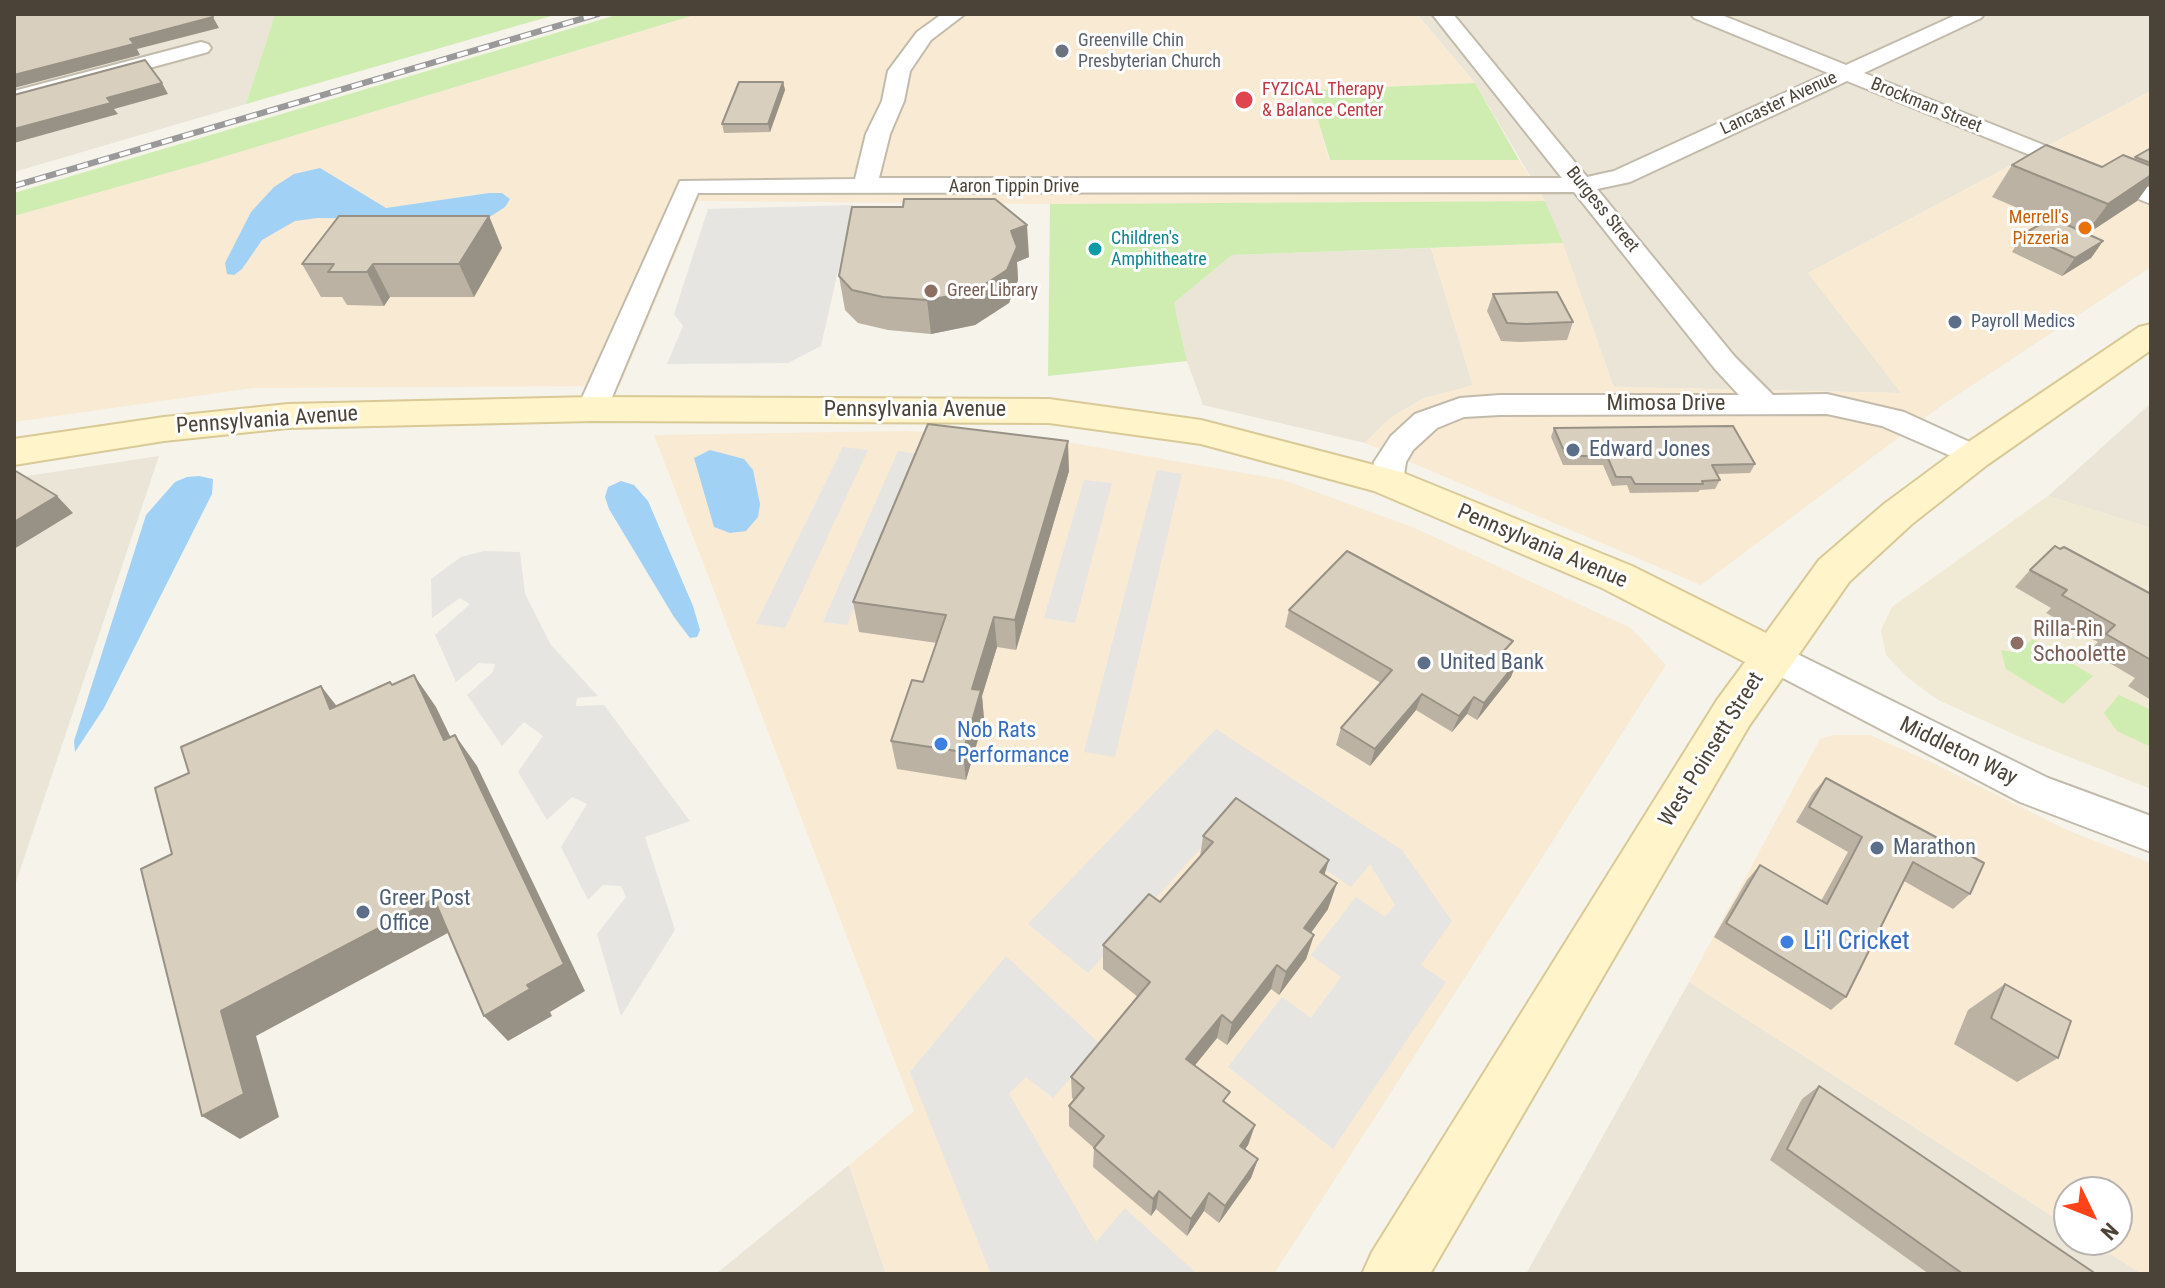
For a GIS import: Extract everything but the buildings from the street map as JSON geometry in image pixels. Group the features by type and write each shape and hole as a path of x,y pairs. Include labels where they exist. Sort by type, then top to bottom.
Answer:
{"street":[{"path":"865,188 878,134 893,101 899,71 924,36 955,14"},
{"name":"Burgess Street","path":"1442,14 1725,363 1764,403"},
{"name":"Brockman Street","path":"1701,14 2151,197"},
{"name":"Lancaster Avenue","path":"1581,185 1621,177 1974,14"},
{"path":"14,98 201,48"},
{"name":"Aaron Tippin Drive","path":"592,409 689,186 1581,185"},
{"name":"West Poinsett Street","path":"1394,1274 1725,727 1834,571 1898,514 1974,456 2151,334"},
{"name":"Mimosa Drive","path":"1387,481 1390,462 1418,427 1440,414 1460,408 1827,404 1893,419 1974,456"},
{"name":"Pennsylvania Avenue","path":"14,452 164,429 288,416 592,409 1049,411 1201,432 1387,481 1617,577 1773,656"},
{"name":"Middleton Way","path":"1773,656 2034,790 2151,834"}],"shaded area":[{"path":"14,14 275,14 246,104 14,172"},
{"path":"698,14 1417,14 1475,83 1310,90 1329,160 1519,160 1545,201 1050,204 698,201 620,386 253,388 14,422 14,216 203,163"},
{"path":"1417,14 2151,14 2151,91 1808,273 1902,393 1613,387 1545,201 1475,83"},
{"path":"2151,91 2151,267 1941,406 1701,585 1365,443 1390,418 1424,398 1473,385 1431,248 1563,243 1614,387 1901,393 1808,273"},
{"path":"853,205 821,346 788,363 667,364 683,326 674,314 708,209"},
{"path":"1431,248 1473,386 1424,398 1390,418 1365,443 1203,405 1187,361 1174,303 1232,255"},
{"path":"2151,403 2151,528 2048,496"},
{"path":"907,431 1049,439 1284,480 1417,529 1631,628 1666,665 1274,1274 886,1274 849,1165 914,1111 654,435"},
{"path":"843,447 868,450 785,628 756,624"},
{"path":"898,451 920,454 847,625 823,622"},
{"path":"159,456 14,888 14,478"},
{"path":"1157,470 1182,474 1115,757 1084,752"},
{"path":"1084,480 1112,483 1075,623 1044,618"},
{"name":"Rilla-Rin Schoolette","path":"2048,496 2151,528 2151,789 2029,741 1938,700 1908,678 1886,655 1881,630 1892,607"},
{"path":"484,551 520,552 525,594 551,645 598,696 577,698 576,706 604,705 690,821 645,837 675,930 621,1016 597,934 626,897 621,886 603,885 588,900 561,847 587,804 572,797 547,820 518,772 543,736 524,722 502,746 467,695 493,672 495,664 479,663 456,682 435,635 470,604 460,598 432,618 431,579 461,557"},
{"path":"1216,729 1402,850 1452,921 1421,965 1446,982 1333,1149 1228,1067 1282,997 1311,1018 1341,977 1311,955 1356,897 1385,917 1395,905 1370,864 1351,887 1236,809 1088,973 1028,924"},
{"path":"1834,735 1870,735 2067,830 2151,863 2151,1274 2142,1274 2114,1256 2133,1256 2133,1176 2053,1176 2053,1217 1689,982 1820,739"},
{"path":"1006,956 1100,1044 1053,1098 1026,1077 1009,1094 1096,1242 1125,1208 1197,1274 991,1274 910,1072"},
{"path":"1689,982 2053,1217 2053,1256 2114,1256 2142,1274 1526,1274"},
{"path":"849,1165 886,1274 716,1274"}],"green space":[{"path":"275,14 558,14 246,104"},
{"path":"620,14 698,14 203,163 14,216 14,193"},
{"path":"1475,83 1519,160 1330,160 1309,90"},
{"path":"1545,201 1563,243 1232,255 1174,303 1187,361 1048,376 1050,204"},
{"path":"2032,639 2093,676 2063,704 2006,669 2001,650 2018,653"},
{"path":"2119,695 2151,710 2151,747 2117,731 2104,713"}],"water":[{"path":"320,168 386,208 489,193 502,193 510,199 505,207 485,220 318,218 295,221 262,240 242,269 234,275 227,274 225,263 251,212 274,187 294,174"},
{"path":"710,450 744,459 753,470 760,504 758,517 746,531 730,533 714,527 694,458"},
{"path":"199,476 213,479 212,494 104,708 75,752 74,741 146,515 175,482"},
{"path":"621,481 634,485 648,501 693,606 700,630 697,637 690,638 674,617 609,509 605,497 608,487"}],"railway":[{"path":"14,186 598,14"}],"place":[{"name":"Greenville Chin Presbyterian Church","path":"1062,51"},
{"name":"FYZICAL Therapy & Balance Center","path":"1244,100"},
{"name":"Merrell's Pizzeria","path":"2085,228"},
{"name":"Children's Amphitheatre","path":"1095,249"},
{"name":"Greer Library","path":"931,291"},
{"name":"Payroll Medics","path":"1955,322"},
{"name":"Edward Jones","path":"1573,450"},
{"name":"Rilla-Rin Schoolette","path":"2017,643"},
{"name":"United Bank","path":"1424,663"},
{"name":"Nob Rats Performance","path":"941,744"},
{"name":"Marathon","path":"1877,848"},
{"name":"Greer Post Office","path":"363,912"},
{"name":"Li'l Cricket","path":"1787,942"}]}
